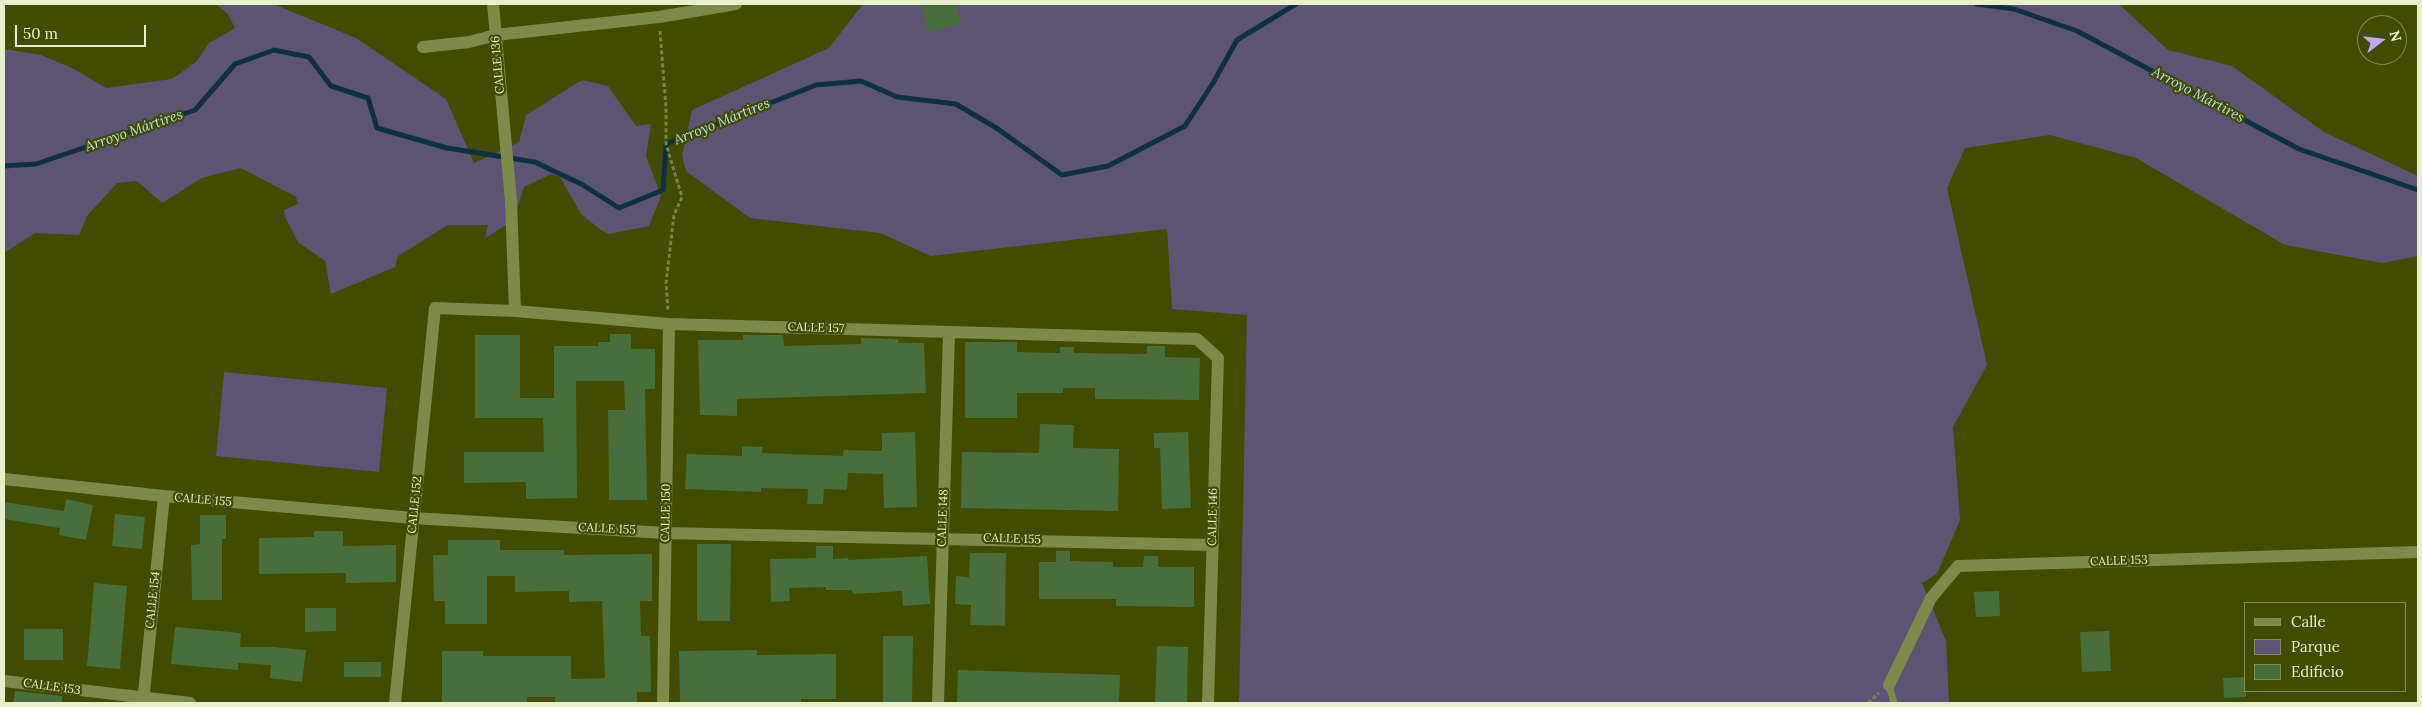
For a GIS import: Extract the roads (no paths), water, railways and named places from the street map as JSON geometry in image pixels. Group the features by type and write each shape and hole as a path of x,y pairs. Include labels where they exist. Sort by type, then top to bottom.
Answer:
{"street":[{"name":"CALLE 136","path":"493,4 511,201 515,311"},
{"path":"423,47 469,42 496,35 659,17 736,4"},
{"name":"CALLE 157","path":"436,308 515,311 669,324 1197,340"},
{"name":"CALLE 152","path":"395,703 436,308"},
{"name":"CALLE 150","path":"663,703 669,324"},
{"name":"CALLE 148","path":"938,703 949,333"},
{"name":"CALLE 146","path":"1197,340 1218,358 1208,703"},
{"name":"CALLE 155","path":"4,479 164,496 413,518 665,533 943,537 1213,544"},
{"name":"CALLE 154","path":"143,701 164,496"},
{"name":"CALLE 153","path":"1888,685 1931,598 1958,566 2418,552"},
{"name":"CALLE 153","path":"4,681 143,701 190,703"}],"lane":[{"path":"1888,685 1894,703"}],"waterway":[{"name":"Arroyo Mártires","path":"4,166 36,164 195,110 235,64 274,50 309,57 331,86 368,98 377,128 447,148 535,162 583,185 619,208 663,190 666,144 816,85 861,81 897,97 956,104 998,129 1062,175 1108,166 1185,126 1213,83 1237,40 1296,4"},
{"name":"Arroyo Mártires","path":"1977,4 2014,9 2077,31 2299,149 2418,190"}]}
